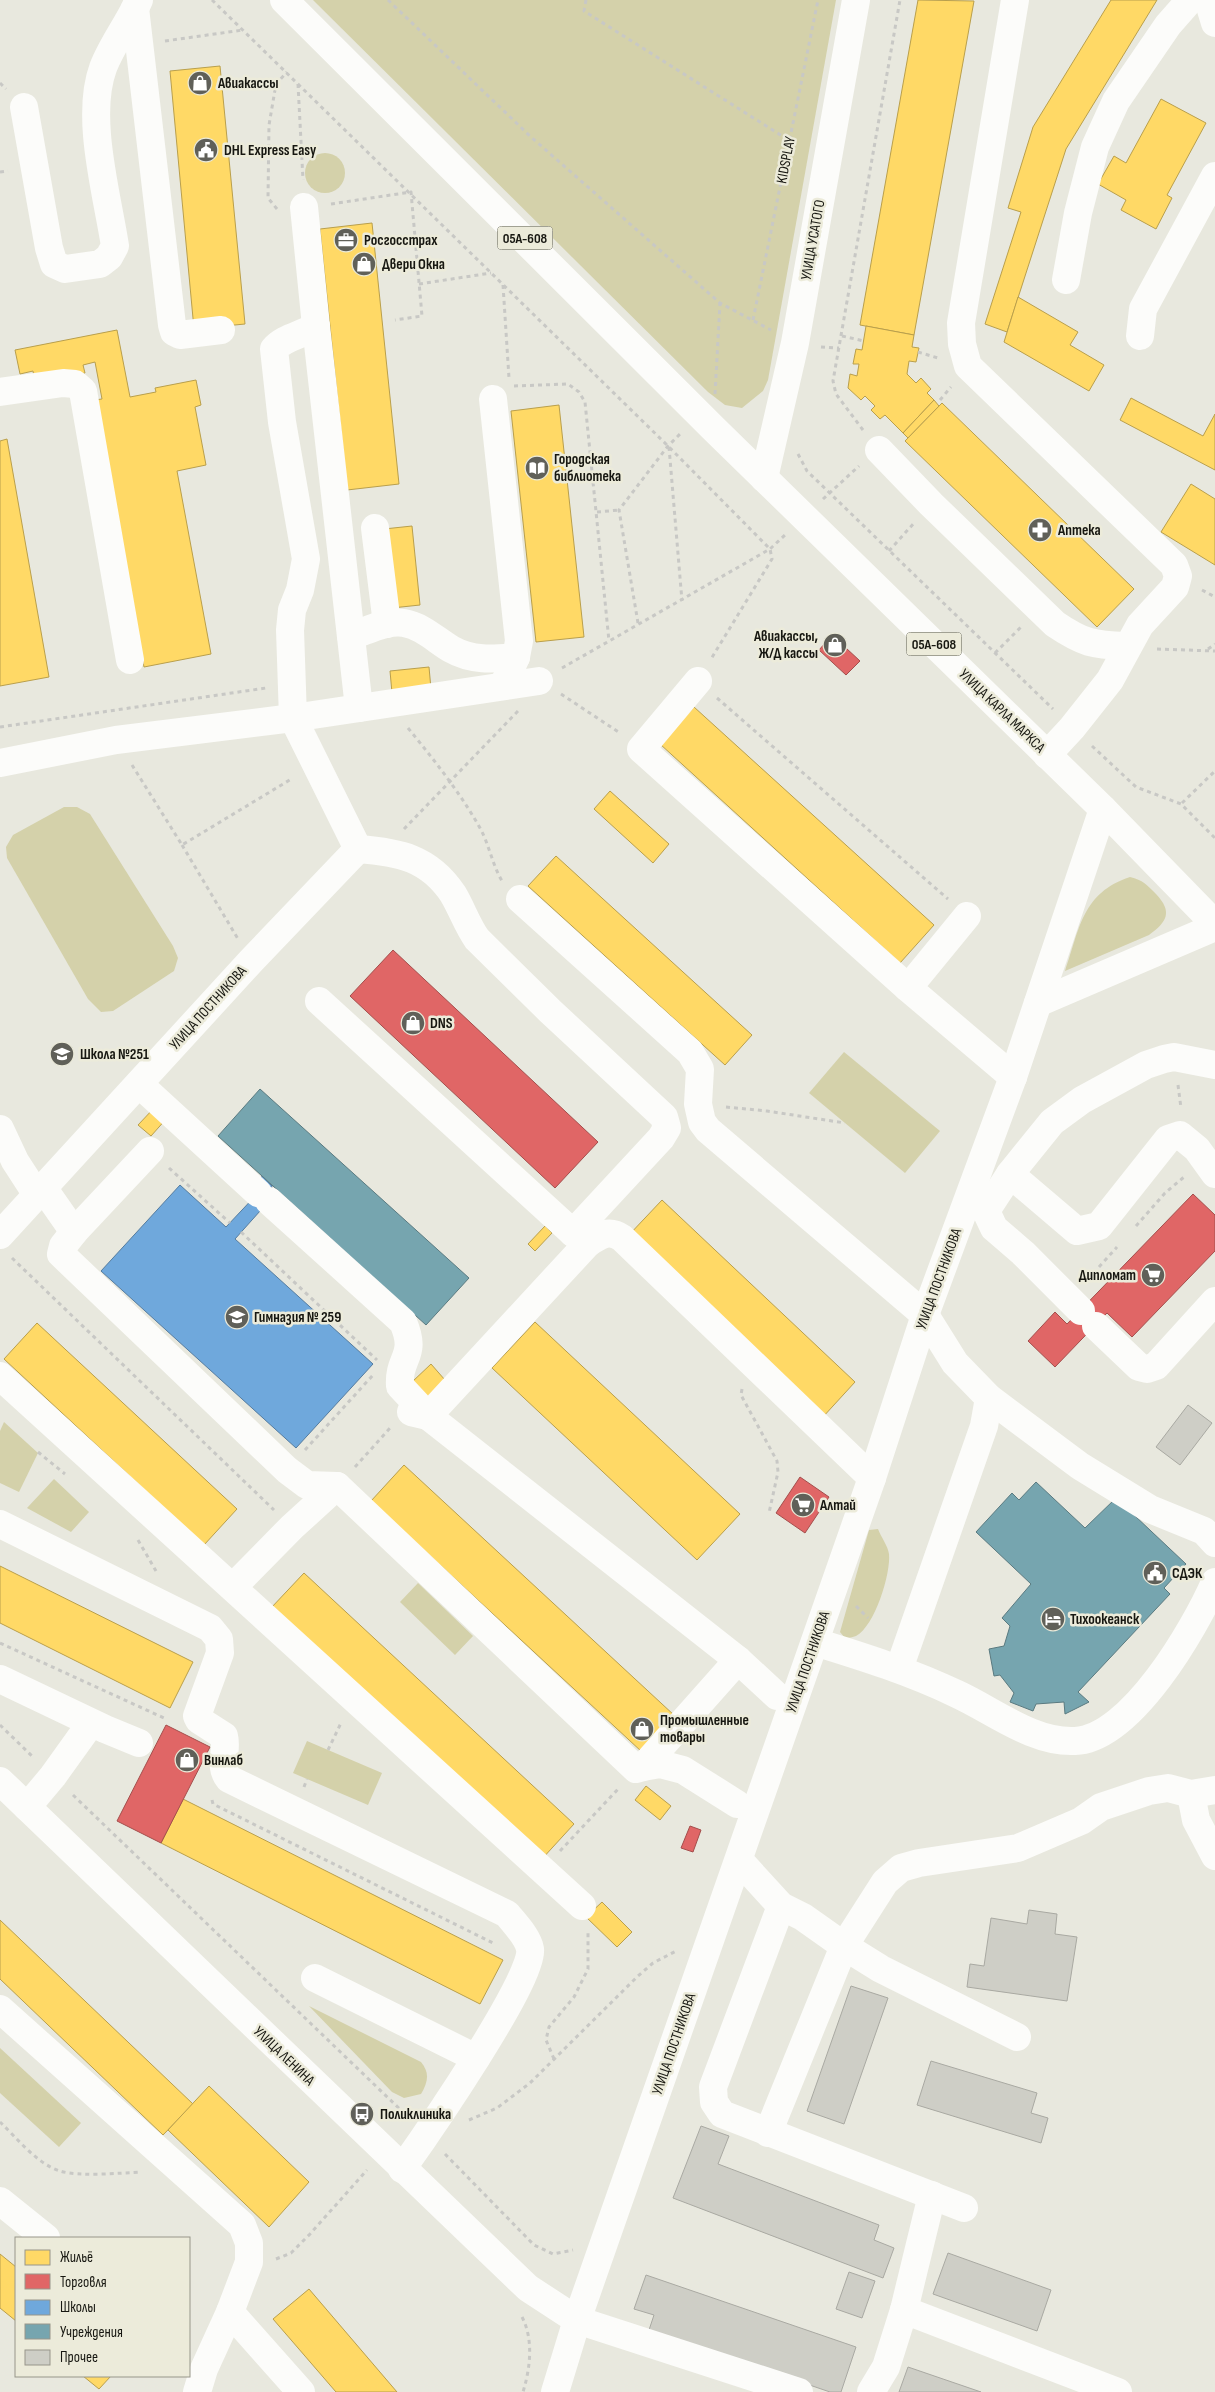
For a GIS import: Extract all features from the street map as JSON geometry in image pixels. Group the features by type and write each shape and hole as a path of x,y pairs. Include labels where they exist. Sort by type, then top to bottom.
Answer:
{"main road":[{"name":"05А-608","path":"284,0 764,478"},
{"name":"УЛИЦА УСАТОГО","path":"764,478 795,342 856,0"},
{"path":"1015,0 960,323 962,344 968,366 1174,565 1178,576 1175,587 1140,625 1126,646 1110,680 1048,755"},
{"path":"1066,280 1078,213 1095,147 1116,101 1168,25 1190,0"},
{"path":"1208,0 1215,23"},
{"path":"137,4 172,325 174,332 180,335 221,330"},
{"path":"24,107 49,248 54,264 65,269 100,264 109,257 115,246 95,120 96,92 112,49 137,4"},
{"path":"1140,336 1143,309 1207,211 1215,176"},
{"path":"292,209 316,326 359,708"},
{"path":"316,326 306,333 280,342 274,349 282,422 306,559 300,590 292,610 290,630 293,718 358,849 405,855 421,863 442,879 454,896 467,925 477,939 550,1011 664,1117 666,1128 661,1138 581,1238 418,1414"},
{"path":"0,392 62,383 75,384 83,391 130,660"},
{"path":"493,399 519,641 516,657 503,686"},
{"path":"879,450 931,504 1055,624 1076,639 1098,646 1126,646"},
{"name":"УЛИЦА КАРЛА МАРКСА","path":"764,478 1103,809 1215,926"},
{"path":"375,528 387,624"},
{"path":"351,636 387,624 402,623 416,627 452,649 470,657 516,657"},
{"path":"0,763 116,740 293,718 539,681"},
{"path":"698,681 640,748 908,988 1013,1077"},
{"name":"УЛИЦА ПОСТНИКОВА","path":"555,2392 577,2320 816,1642 926,1315 978,1203 1013,1077 1103,809"},
{"name":"УЛИЦА ПОСТНИКОВА","path":"3,1244 40,1192 251,961 358,849"},
{"path":"520,899 690,1052 700,1069 698,1104 702,1122 708,1130 926,1315 955,1363 989,1398 1080,1466 1150,1509 1204,1531 1215,1543"},
{"path":"908,988 967,916"},
{"path":"1038,1003 1215,926"},
{"path":"319,1001 581,1238"},
{"path":"1215,1064 1174,1057 1146,1065 1082,1100 1052,1122 1010,1174 978,1203 994,1228 1023,1253 1139,1367 1147,1369 1156,1366 1215,1301"},
{"path":"139,1084 403,1322 410,1338 410,1349 399,1374 400,1386 418,1414 738,1660 777,1696"},
{"path":"0,1129 15,1161 74,1232"},
{"path":"1010,1174 1077,1231 1099,1226 1168,1139 1180,1135 1197,1149 1213,1171"},
{"path":"150,1151 74,1232 63,1246 61,1254 287,1470 307,1485 337,1486 640,1768"},
{"path":"581,1238 608,1233 622,1238 872,1478"},
{"path":"0,1376 582,1906"},
{"path":"899,1669 984,1426 989,1398"},
{"path":"233,1588 292,1527 337,1486"},
{"path":"0,1524 210,1628 219,1639 220,1653 196,1716 199,1720 224,1736 226,1743 223,1770 229,1779 507,1914 521,1932 530,1948 529,1961 511,1998 476,2058 402,2169"},
{"path":"816,1642 899,1669 958,1694 1050,1739 1076,1742 1095,1737 1113,1728 1132,1710 1164,1671 1207,1600 1215,1582"},
{"path":"640,1768 738,1660"},
{"path":"0,1679 91,1723 139,1743"},
{"path":"27,1807 53,1776 91,1723"},
{"path":"640,1768 660,1764 683,1770 738,1804"},
{"name":"УЛИЦА ЛЕНИНА","path":"0,1781 528,2288 577,2320 799,2392"},
{"path":"768,2133 844,1946 885,1882 901,1868 918,1863 1018,1848 1081,1821 1101,1807 1168,1788 1203,1792 1196,1820 1215,1856"},
{"path":"739,1860 781,1906 803,1917 881,1969 1017,2037"},
{"path":"781,1906 713,2087 714,2102 722,2114 964,2208"},
{"path":"315,1978 476,2058"},
{"path":"0,2009 242,2225 249,2243 249,2262 230,2312 197,2372"},
{"path":"871,2392 886,2367 904,2310 932,2195"},
{"path":"0,2201 45,2237"},
{"path":"904,2310 1118,2392"},
{"path":"230,2312 301,2392"}],"path":[{"path":"212,0 411,192 770,549 772,559 698,681 967,916"},
{"path":"388,0 531,137 720,303 795,342"},
{"path":"586,0 584,11 790,141"},
{"name":"KIDSPLAY","path":"753,320 818,0"},
{"path":"879,450 836,394 833,381 900,0"},
{"path":"140,44 243,30"},
{"path":"287,72 276,84 269,125 268,198 273,206 292,209 411,192"},
{"path":"292,209 298,84"},
{"path":"395,320 422,316 411,192"},
{"path":"419,284 492,273"},
{"path":"503,284 510,386 568,384 579,392 585,402 609,641"},
{"path":"638,623 619,510 668,446 700,414 716,392 720,303"},
{"path":"842,336 864,341"},
{"path":"831,348 839,348"},
{"path":"668,446 682,601"},
{"path":"796,446 800,459 807,471 1072,728 1136,787 1181,804 1215,838"},
{"path":"835,488 848,474"},
{"path":"597,512 619,510"},
{"path":"889,551 906,531"},
{"path":"640,748 590,712 539,681 770,549"},
{"path":"995,653 1022,626"},
{"path":"1208,649 1215,644"},
{"path":"1126,646 1208,649 1215,651"},
{"path":"0,728 292,684"},
{"path":"388,704 451,781 480,828 494,867 501,880 520,899"},
{"path":"116,740 182,845 251,961"},
{"path":"182,845 315,765"},
{"path":"1181,804 1215,770"},
{"path":"698,1104 767,1111 845,1123"},
{"path":"150,1151 230,1223"},
{"path":"1132,1230 1165,1194 1189,1173 1213,1171"},
{"path":"241,1232 382,1365"},
{"path":"3,1244 292,1527"},
{"path":"1099,1268 1119,1245"},
{"path":"287,1470 376,1372"},
{"path":"741,1395 777,1461 778,1472 769,1513"},
{"path":"337,1486 400,1417 418,1414"},
{"path":"38,1452 67,1476"},
{"path":"135,1537 154,1566 168,1607"},
{"path":"0,1643 164,1718"},
{"path":"0,1725 426,2134 534,2245 552,2254 575,2250"},
{"path":"542,1869 640,1768"},
{"path":"223,1770 211,1796 213,1804 529,1961"},
{"path":"554,2059 546,2040 549,2027 574,1996 588,1969 589,1944 582,1906"},
{"path":"464,2122 496,2108 530,2083 653,1963 686,1946"},
{"path":"0,2122 40,2159 60,2171 88,2173 182,2172"},
{"path":"249,2262 272,2261 291,2253 371,2166"}],"shaded area":[{"path":"313,0 836,0 768,380 763,391 742,408 725,405 708,392"},
{"path":"321,153 329,153 336,156 342,162 345,173 342,184 336,190 329,193 321,193 314,190 308,184 305,177 305,169 308,162 314,156"},
{"path":"64,807 77,807 90,814 173,946 178,958 174,971 113,1011 101,1012 88,999 7,858 6,847 13,835"},
{"path":"1130,877 1144,883 1161,900 1166,911 1164,921 1149,935 1065,971 1085,914 1092,902 1114,884"},
{"path":"844,1052 940,1131 905,1173 809,1093"},
{"path":"4,1422 38,1453 19,1492 0,1483 0,1431"},
{"path":"54,1479 89,1512 71,1532 27,1508"},
{"path":"878,1529 889,1554 884,1586 875,1611 863,1630 856,1636 845,1638 840,1632 869,1530"},
{"path":"418,1583 473,1636 455,1655 400,1602"},
{"path":"307,1741 382,1773 368,1805 293,1773"},
{"path":"309,2006 421,2062 426,2070 427,2078 421,2094 404,2098 392,2092"},
{"path":"0,2048 81,2123 59,2147 0,2093"}],"building: Жильё":[{"path":"918,0 974,1 914,335 860,325"},
{"path":"1111,0 1157,0 1066,149 1007,332 985,324 1021,212 1008,208 1033,127"},
{"path":"220,66 245,324 194,329 170,71"},
{"path":"1161,99 1206,123 1167,195 1172,198 1156,229 1121,210 1126,200 1098,184 1114,156 1126,163"},
{"path":"372,223 399,484 347,490 320,229"},
{"path":"1018,297 1078,332 1070,345 1104,365 1089,391 1004,342"},
{"path":"866,326 914,335 912,347 919,348 916,362 909,361 907,374 916,383 921,378 931,389 927,393 934,400 903,433 885,415 880,419 871,410 875,406 865,396 861,400 848,388 850,374 857,376 859,364 853,364 856,349 862,350"},
{"path":"117,330 130,397 156,392 155,388 196,380 201,405 195,407 206,465 177,471 211,654 144,667 94,400 102,399 95,362 83,365 85,373 35,383 33,371 20,374 15,350"},
{"path":"1131,398 1203,436 1215,414 1215,470 1120,420"},
{"path":"934,400 939,406 908,438 903,433"},
{"path":"942,403 1134,589 1097,627 905,441"},
{"path":"559,405 584,637 536,642 511,411"},
{"path":"7,439 49,677 0,686 0,441"},
{"path":"1191,484 1215,499 1215,565 1161,532"},
{"path":"412,526 420,605 392,608 384,529"},
{"path":"429,667 431,689 392,693 390,671"},
{"path":"694,707 934,925 900,963 660,744"},
{"path":"610,791 669,844 653,863 594,809"},
{"path":"556,856 752,1035 725,1065 528,886"},
{"path":"155,1107 167,1118 151,1136 138,1125"},
{"path":"662,1200 855,1382 822,1418 628,1236"},
{"path":"545,1226 552,1233 535,1251 528,1244"},
{"path":"535,1322 740,1514 697,1560 492,1368"},
{"path":"37,1323 237,1509 204,1545 4,1359"},
{"path":"431,1364 445,1380 427,1397 412,1382"},
{"path":"404,1465 675,1716 642,1752 371,1501"},
{"path":"0,1566 193,1662 170,1708 0,1623"},
{"path":"304,1573 574,1824 541,1860 271,1608"},
{"path":"646,1786 671,1806 660,1820 635,1800"},
{"path":"183,1799 503,1960 480,2004 161,1843"},
{"path":"602,1902 632,1932 617,1947 586,1917"},
{"path":"0,1920 193,2104 163,2135 0,1979"},
{"path":"209,2086 309,2182 269,2227 168,2130"},
{"path":"0,2254 15,2266 15,2320 0,2308"},
{"path":"309,2289 397,2392 336,2392 273,2319"},
{"path":"84,2377 110,2377 99,2389"}],"building: Торговля":[{"path":"832,635 860,661 846,675 819,650"},
{"path":"393,950 598,1142 555,1188 350,996"},
{"name":"Дипломат","path":"1193,1194 1215,1215 1215,1251 1132,1337 1107,1313 1055,1367 1028,1341 1055,1312 1067,1324"},
{"name":"Алтай","path":"800,1477 829,1497 805,1533 776,1513"},
{"path":"166,1725 210,1747 161,1843 117,1821"},
{"path":"690,1826 701,1830 693,1852 681,1848"}],"building: Школы":[{"name":"Гимназия № 259","path":"262,1176 272,1186 269,1201 235,1239 373,1364 296,1448 101,1271 180,1185 226,1227 258,1193"}],"building: Учреждения":[{"path":"260,1089 469,1278 426,1325 218,1136"},
{"path":"1036,1482 1085,1528 1116,1498 1186,1564 1164,1588 1170,1594 1078,1692 1089,1702 1065,1714 1064,1702 1036,1704 1033,1711 1010,1702 1014,1693 1000,1675 994,1676 989,1649 1004,1646 1010,1626 1002,1618 1031,1584 976,1532 1012,1493 1019,1500"}],"building: Прочее":[{"path":"1188,1405 1212,1423 1180,1465 1156,1447"},
{"path":"1029,1910 1057,1914 1055,1934 1077,1937 1067,2001 967,1987 970,1964 984,1966 991,1918 1027,1924"},
{"path":"851,1986 888,1998 844,2124 807,2111"},
{"path":"931,2061 1037,2093 1031,2113 1048,2118 1041,2143 917,2105"},
{"path":"701,2126 729,2136 718,2164 879,2225 874,2240 894,2248 883,2278 673,2198"},
{"path":"948,2253 1051,2290 1037,2331 933,2294"},
{"path":"849,2272 875,2281 862,2318 836,2309"},
{"path":"646,2275 856,2347 841,2392 830,2392 649,2330 654,2315 634,2309"},
{"path":"908,2367 981,2392 899,2392"}],"place":[{"name":"Авиакассы","path":"200,83"},
{"name":"DHL Express Easy","path":"206,150"},
{"name":"Росгосстрах","path":"346,240"},
{"name":"Двери Окна","path":"364,264"},
{"name":"Городская библиотека","path":"537,468"},
{"name":"Аптека","path":"1040,530"},
{"name":"Авиакассы, Ж/Д кассы","path":"835,645"},
{"name":"DNS","path":"413,1023"},
{"name":"Школа №251","path":"62,1054"},
{"name":"Дипломат","path":"1153,1275"},
{"name":"Гимназия № 259","path":"237,1317"},
{"name":"Алтай","path":"803,1505"},
{"name":"СДЭК","path":"1155,1573"},
{"name":"Тихоокеанск","path":"1053,1619"},
{"name":"Промышленные товары","path":"642,1729"},
{"name":"Винлаб","path":"187,1760"},
{"name":"Поликлиника","path":"362,2114"}]}
